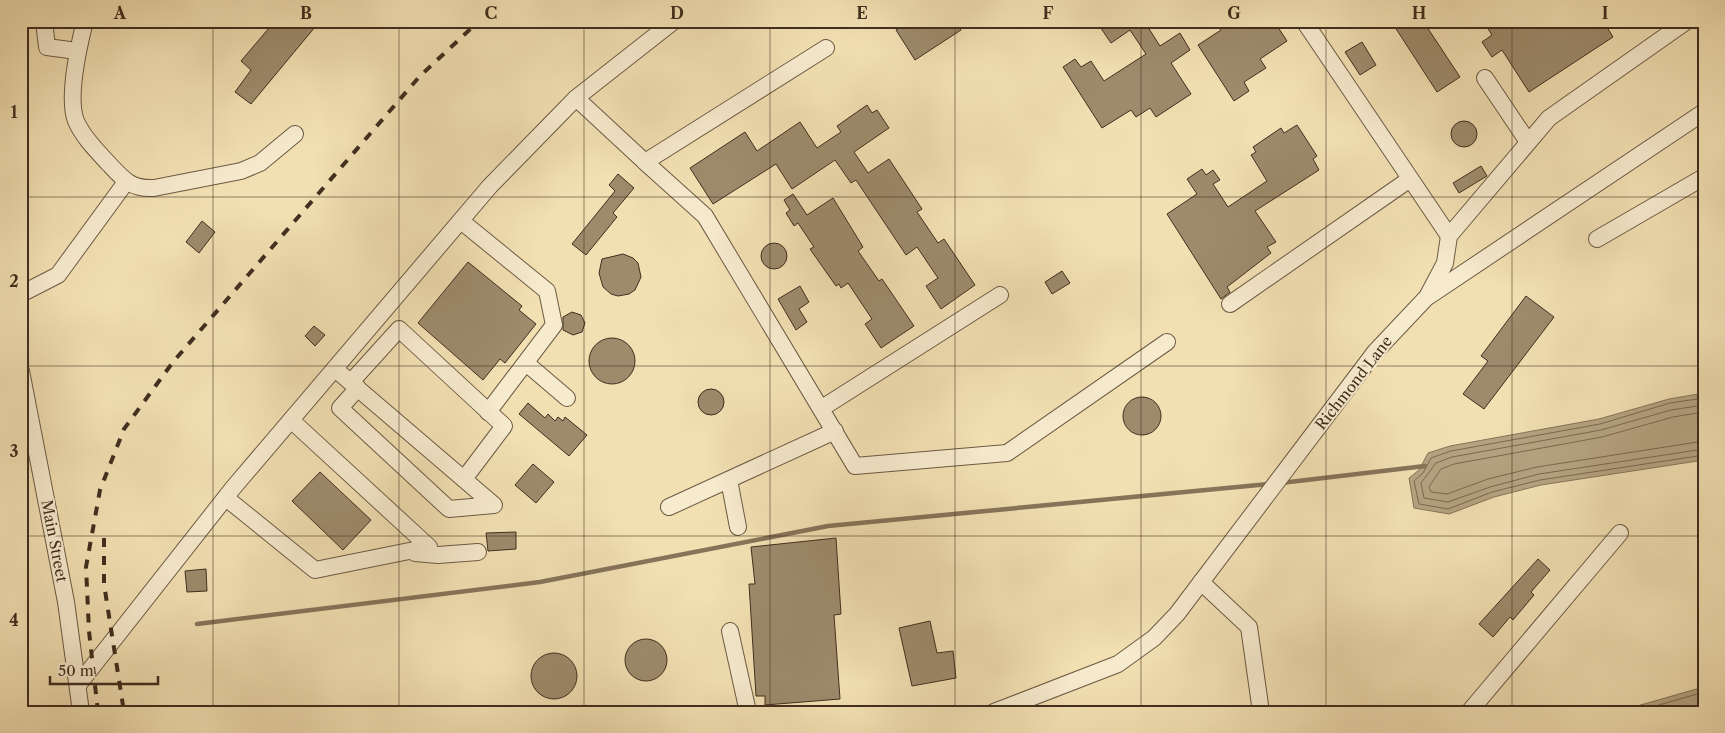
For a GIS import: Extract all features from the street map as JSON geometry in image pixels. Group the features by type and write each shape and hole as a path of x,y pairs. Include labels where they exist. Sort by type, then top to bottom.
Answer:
{"lane":[{"path":"44,21 47,47 77,51"},
{"path":"85,21 77,51 73,91 75,120 91,145 126,182 140,189 154,188 241,171 260,163 295,134"},
{"path":"78,685 226,498 490,186 576,98 674,21"},
{"path":"1304,21 1449,236 1549,118 1676,24"},
{"path":"645,162 826,48"},
{"path":"1485,78 1528,142"},
{"path":"576,98 705,216 822,408 855,466 1007,453 1167,342"},
{"path":"1427,297 1704,112"},
{"path":"1597,239 1704,177"},
{"path":"1230,304 1410,178"},
{"path":"21,294 58,275 126,182"},
{"path":"461,221 547,291 554,325 488,412"},
{"name":"Richmond Lane","path":"994,712 1118,664 1154,638 1177,614 1375,352 1427,297 1445,264 1449,236"},
{"path":"822,408 1000,295"},
{"path":"335,369 355,385 494,505 449,509 340,408 355,385 398,329 504,426 464,479"},
{"path":"526,363 567,398"},
{"name":"Main Street","path":"21,370 66,602 81,712"},
{"path":"226,498 315,570 429,547 291,420"},
{"path":"669,507 835,431"},
{"path":"729,480 738,527"},
{"path":"1469,712 1620,533"},
{"path":"405,552 438,555 478,552"},
{"path":"1203,580 1249,627 1261,712"},
{"path":"730,631 748,712"}],"water":[{"path":"1704,393 1704,460 1541,485 1494,497 1449,514 1414,508 1409,478 1419,470 1428,453 1450,446 1599,419 1669,399"},
{"path":"1704,687 1704,712 1616,712 1700,688"}],"building":[{"path":"275,21 320,21 251,104 235,92 251,70 241,61"},
{"path":"905,21 956,21 961,30 915,60 896,30 905,24"},
{"path":"1096,21 1144,21 1160,46 1180,33 1190,50 1171,63 1191,94 1156,117 1150,108 1136,117 1131,110 1102,128 1063,67 1075,59 1081,67 1091,61 1104,81 1146,54 1130,30 1111,43"},
{"path":"1224,21 1274,21 1287,41 1260,59 1266,68 1244,82 1249,91 1234,101 1198,45 1221,30 1218,25"},
{"path":"1391,21 1423,21 1460,77 1437,92"},
{"path":"1483,21 1603,21 1613,37 1529,92 1502,50 1492,57 1482,42 1492,35"},
{"path":"1362,42 1376,65 1360,75 1345,52"},
{"path":"867,105 872,113 877,110 889,128 854,152 868,173 889,159 922,209 917,212 938,243 944,239 975,285 941,309 926,286 938,278 917,247 906,255 856,180 851,183 835,160 792,189 776,164 713,204 690,168 745,132 757,151 800,122 817,148 841,132 837,126"},
{"path":"1464,121 1473,125 1477,134 1473,143 1464,147 1455,143 1451,134 1455,125"},
{"path":"1297,125 1317,156 1313,159 1319,170 1255,211 1276,242 1267,247 1271,253 1227,287 1230,292 1221,299 1167,214 1197,194 1187,179 1202,169 1206,175 1213,170 1220,180 1213,184 1228,207 1267,181 1251,155 1256,152 1253,147 1281,128 1284,133"},
{"path":"1481,166 1487,176 1459,193 1453,183"},
{"path":"618,174 634,188 613,213 617,217 586,255 572,244 615,191 609,185"},
{"path":"793,194 807,215 833,198 863,247 858,251 879,281 882,279 914,326 881,348 865,324 872,319 848,283 841,288 839,284 836,286 810,249 814,247 798,223 794,226 786,213 790,210 784,200"},
{"path":"202,221 215,232 199,253 186,242"},
{"path":"774,243 783,247 787,256 783,265 774,269 765,265 761,256 765,247"},
{"path":"623,254 633,258 638,263 641,277 635,290 629,294 618,296 611,294 603,287 599,273 602,259"},
{"path":"468,262 522,306 519,310 536,324 505,363 500,359 483,380 418,323"},
{"path":"1062,271 1070,283 1052,294 1045,282"},
{"path":"800,286 809,302 799,309 807,322 796,330 778,299"},
{"path":"1526,296 1554,317 1484,409 1463,394 1488,361 1481,356"},
{"path":"572,312 581,315 585,323 582,332 573,335 563,330 563,317"},
{"path":"314,326 325,335 315,346 305,336"},
{"path":"608,338 616,338 625,342 631,348 635,361 631,374 625,380 616,384 608,384 599,380 593,374 589,365 589,357 593,348 599,342"},
{"path":"711,389 721,392 724,402 721,412 711,415 701,412 698,402 701,392"},
{"path":"1142,397 1155,403 1161,416 1155,429 1142,435 1129,429 1123,416 1129,403"},
{"path":"528,403 545,418 548,414 555,421 558,417 563,421 565,417 587,435 569,456 519,414"},
{"path":"533,464 554,482 536,503 515,485"},
{"path":"320,472 371,520 343,550 292,501"},
{"path":"516,532 516,549 488,551 486,533"},
{"path":"836,538 841,614 834,615 840,699 765,705 765,696 756,696 749,584 755,584 751,547"},
{"path":"1538,559 1550,570 1531,592 1534,595 1513,620 1510,617 1493,637 1479,624"},
{"path":"206,569 207,591 187,592 185,571"},
{"path":"930,621 937,653 953,651 956,678 912,686 899,628"},
{"path":"646,639 661,645 667,660 661,675 646,681 631,675 625,660 631,645"},
{"path":"559,653 563,654 573,663 576,667 576,685 567,695 559,699 549,699 541,695 532,685 531,671 535,663 545,654"}],"waterway":[{"path":"1281,483 1425,466"},
{"path":"197,624 540,582 828,526 1269,484"}],"railway":[{"path":"98,712 89,631 86,567 100,490 124,429 173,362 420,76 479,21"},
{"path":"104,538 104,584 124,712"}]}
